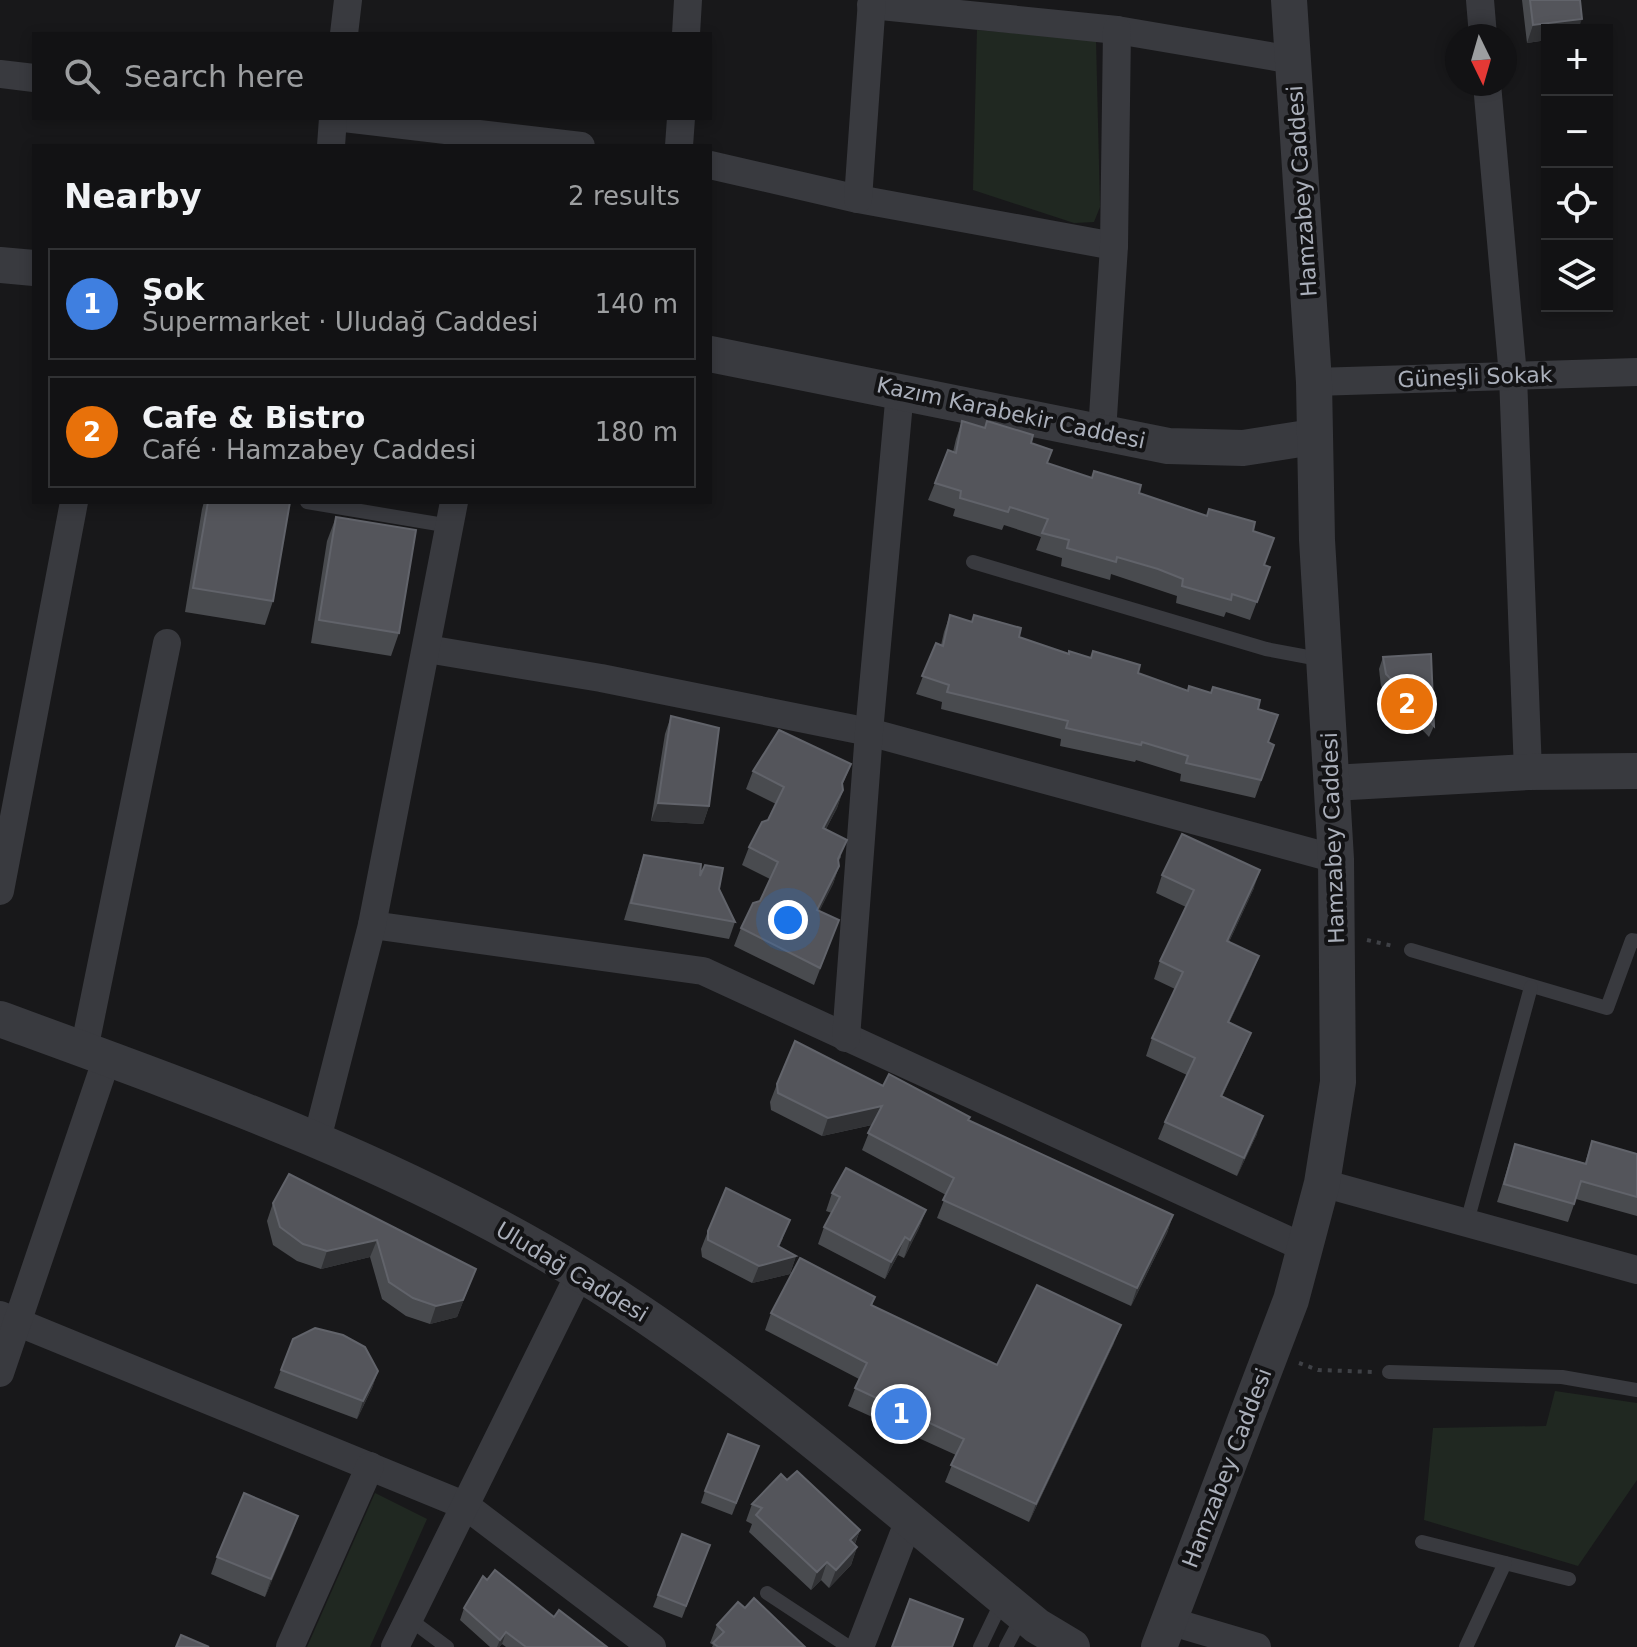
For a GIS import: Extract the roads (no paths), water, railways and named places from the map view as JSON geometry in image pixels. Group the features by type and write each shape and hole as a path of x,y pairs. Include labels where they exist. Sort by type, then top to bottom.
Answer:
{"street":[{"path":"344,32 348,0"},
{"path":"686,32 688,0"},
{"name":"Hamzabey Caddesi","path":"1164,1634 1271,1353 1305,1248 1322,1183 1338,1082 1336,859 1313,437 1314,382 1289,0"},
{"path":"1480,0 1482,24"},
{"path":"858,199 872,3 1117,30 1293,60"},
{"path":"1102,432 1114,246 1117,30"},
{"path":"0,74 32,78"},
{"path":"1488,96 1513,376 1528,772"},
{"path":"331,144 333,120"},
{"path":"361,120 564,144"},
{"path":"679,144 681,120"},
{"path":"712,165 858,199 1114,246"},
{"path":"0,265 32,268"},
{"name":"Kazım Karabekir Caddesi","path":"712,354 1168,446 1243,448 1313,437"},
{"name":"Güneşli Sokak","path":"1314,382 1637,372"},
{"path":"846,1038 869,732 900,391"},
{"path":"0,891 74,504"},
{"path":"316,1143 372,925 452,514"},
{"path":"0,1373 8,1318 96,1054 167,643"},
{"path":"427,649 601,678 869,732 1336,859"},
{"path":"1332,783 1528,772 1637,771"},
{"path":"372,925 703,971 1305,1248"},
{"name":"Uludağ Caddesi","path":"0,1019 188,1087 462,1206 580,1273 705,1356 1013,1606 1072,1647"},
{"path":"1322,1183 1637,1270"},
{"path":"395,1647 580,1273"},
{"path":"8,1318 466,1506 652,1647"},
{"path":"290,1647 370,1466"},
{"path":"860,1647 909,1520"},
{"path":"1164,1634 1257,1647"}],"lane":[{"path":"335,504 452,514"},
{"path":"973,562 1266,649 1325,661"},
{"path":"1411,950 1607,1008 1632,940 1637,941"},
{"path":"1467,1222 1531,987"},
{"path":"1389,1372 1562,1377 1637,1390"},
{"path":"1422,1542 1569,1579"},
{"path":"1466,1647 1505,1563"},
{"path":"767,1593 849,1647"},
{"path":"980,1647 1013,1606"},
{"path":"1006,1647 1013,1606"},
{"path":"408,1618 447,1647"}],"place":[{"name":"Cafe & Bistro","path":"1407,704"},
{"name":"Şok","path":"901,1414"}]}
